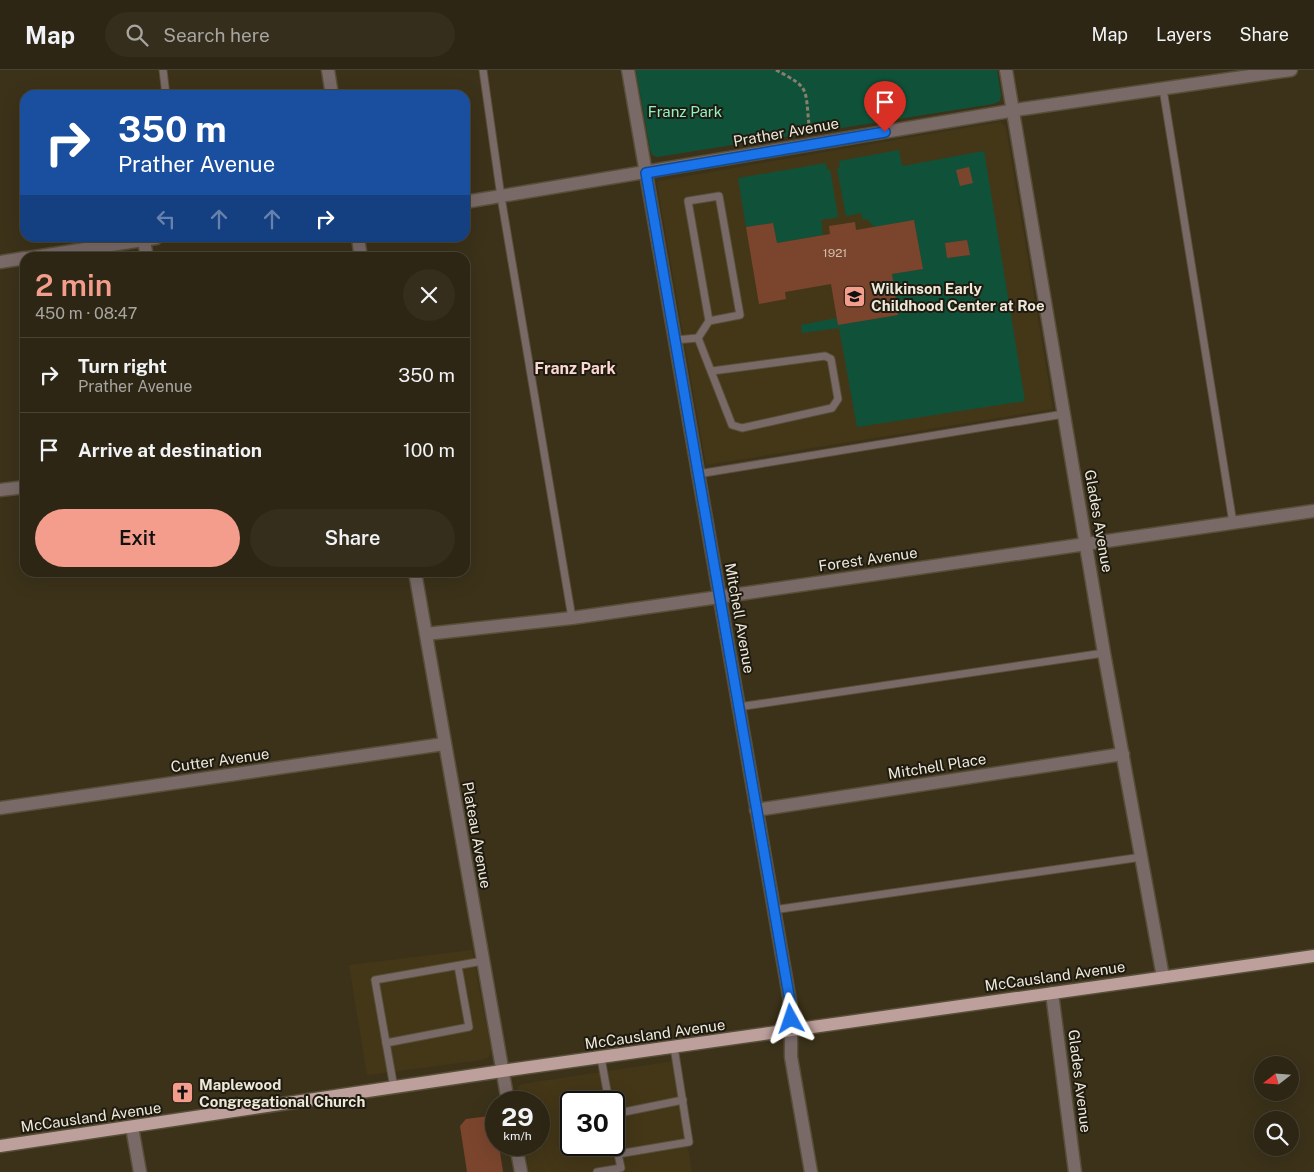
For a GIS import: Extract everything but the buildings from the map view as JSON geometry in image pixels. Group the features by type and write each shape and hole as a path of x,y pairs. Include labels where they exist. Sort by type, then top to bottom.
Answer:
{"main road":[{"name":"McCausland Avenue","path":"0,1146 132,1128 502,1071 1314,956"}],"street":[{"path":"328,70 331,90"},
{"name":"Mitchell Avenue","path":"628,70 791,1007 791,1057 812,1172"},
{"name":"Glades Avenue","path":"1006,70 1104,653 1163,977"},
{"name":"Prather Avenue","path":"470,201 1013,110 1292,70"},
{"path":"63,252 125,242"},
{"path":"0,262 20,259"},
{"path":"0,490 20,487"},
{"name":"Forest Avenue","path":"426,634 572,618 1314,511"},
{"name":"Plateau Avenue","path":"417,577 444,744 506,1091"},
{"name":"Cutter Avenue","path":"0,808 444,744"},
{"name":"Mitchell Place","path":"756,810 1123,754"},
{"name":"Glades Avenue","path":"1052,993 1074,1172"},
{"path":"132,1128 140,1172"},
{"path":"518,1156 521,1172"}],"lane":[{"path":"163,70 165,90"},
{"path":"483,70 501,196 572,618"},
{"path":"1163,89 1233,523"},
{"path":"698,338 709,322 740,315 719,196 688,202 709,322"},
{"path":"675,340 698,338"},
{"path":"698,338 732,424 742,428 832,408 838,399 831,359 825,356 712,371"},
{"path":"698,474 1064,414"},
{"path":"738,707 1104,653"},
{"path":"773,910 1142,857"},
{"path":"394,1088 375,980 483,961"},
{"path":"386,1043 469,1027 458,966"},
{"path":"625,1153 689,1142 674,1047"},
{"path":"601,1058 607,1091"},
{"path":"625,1112 683,1100"},
{"path":"597,1172 621,1168 618,1156"}],"path":[{"path":"776,70 800,83 806,91 809,125"}],"shaded area":[{"name":"Wilkinson Early Childhood Center at Roe","path":"999,122 1006,128 1053,409 706,465 658,181"},
{"path":"472,950 491,1050 489,1057 482,1060 367,1075 349,965"},
{"path":"674,1061 692,1172 529,1172 527,1156 550,1156 550,1091 517,1091 517,1088 522,1084"}],"green space":[{"name":"Franz Park","path":"636,70 997,70 1001,95 1000,101 993,104 657,157 652,155 650,149"},
{"path":"899,150 902,166 984,151 1025,401 857,427 839,328 802,333 801,325 837,318 838,325 898,315 892,274 923,269 914,220 874,227 867,219 863,220 861,213 846,216 837,168 840,168 839,161","holes":["967,240 969,255 947,258 945,243"]},
{"path":"826,163 827,170 830,169 838,217 821,220 823,235 777,243 773,223 746,227 738,178"}],"place":[{"name":"Wilkinson Early Childhood Center at Roe","path":"855,297"},
{"name":"Maplewood Congregational Church","path":"183,1093"}],"district":[{"name":"Franz Park","path":"575,368"}],"route":[{"path":"791,1019 791,1007 646,173 885,132"}]}
